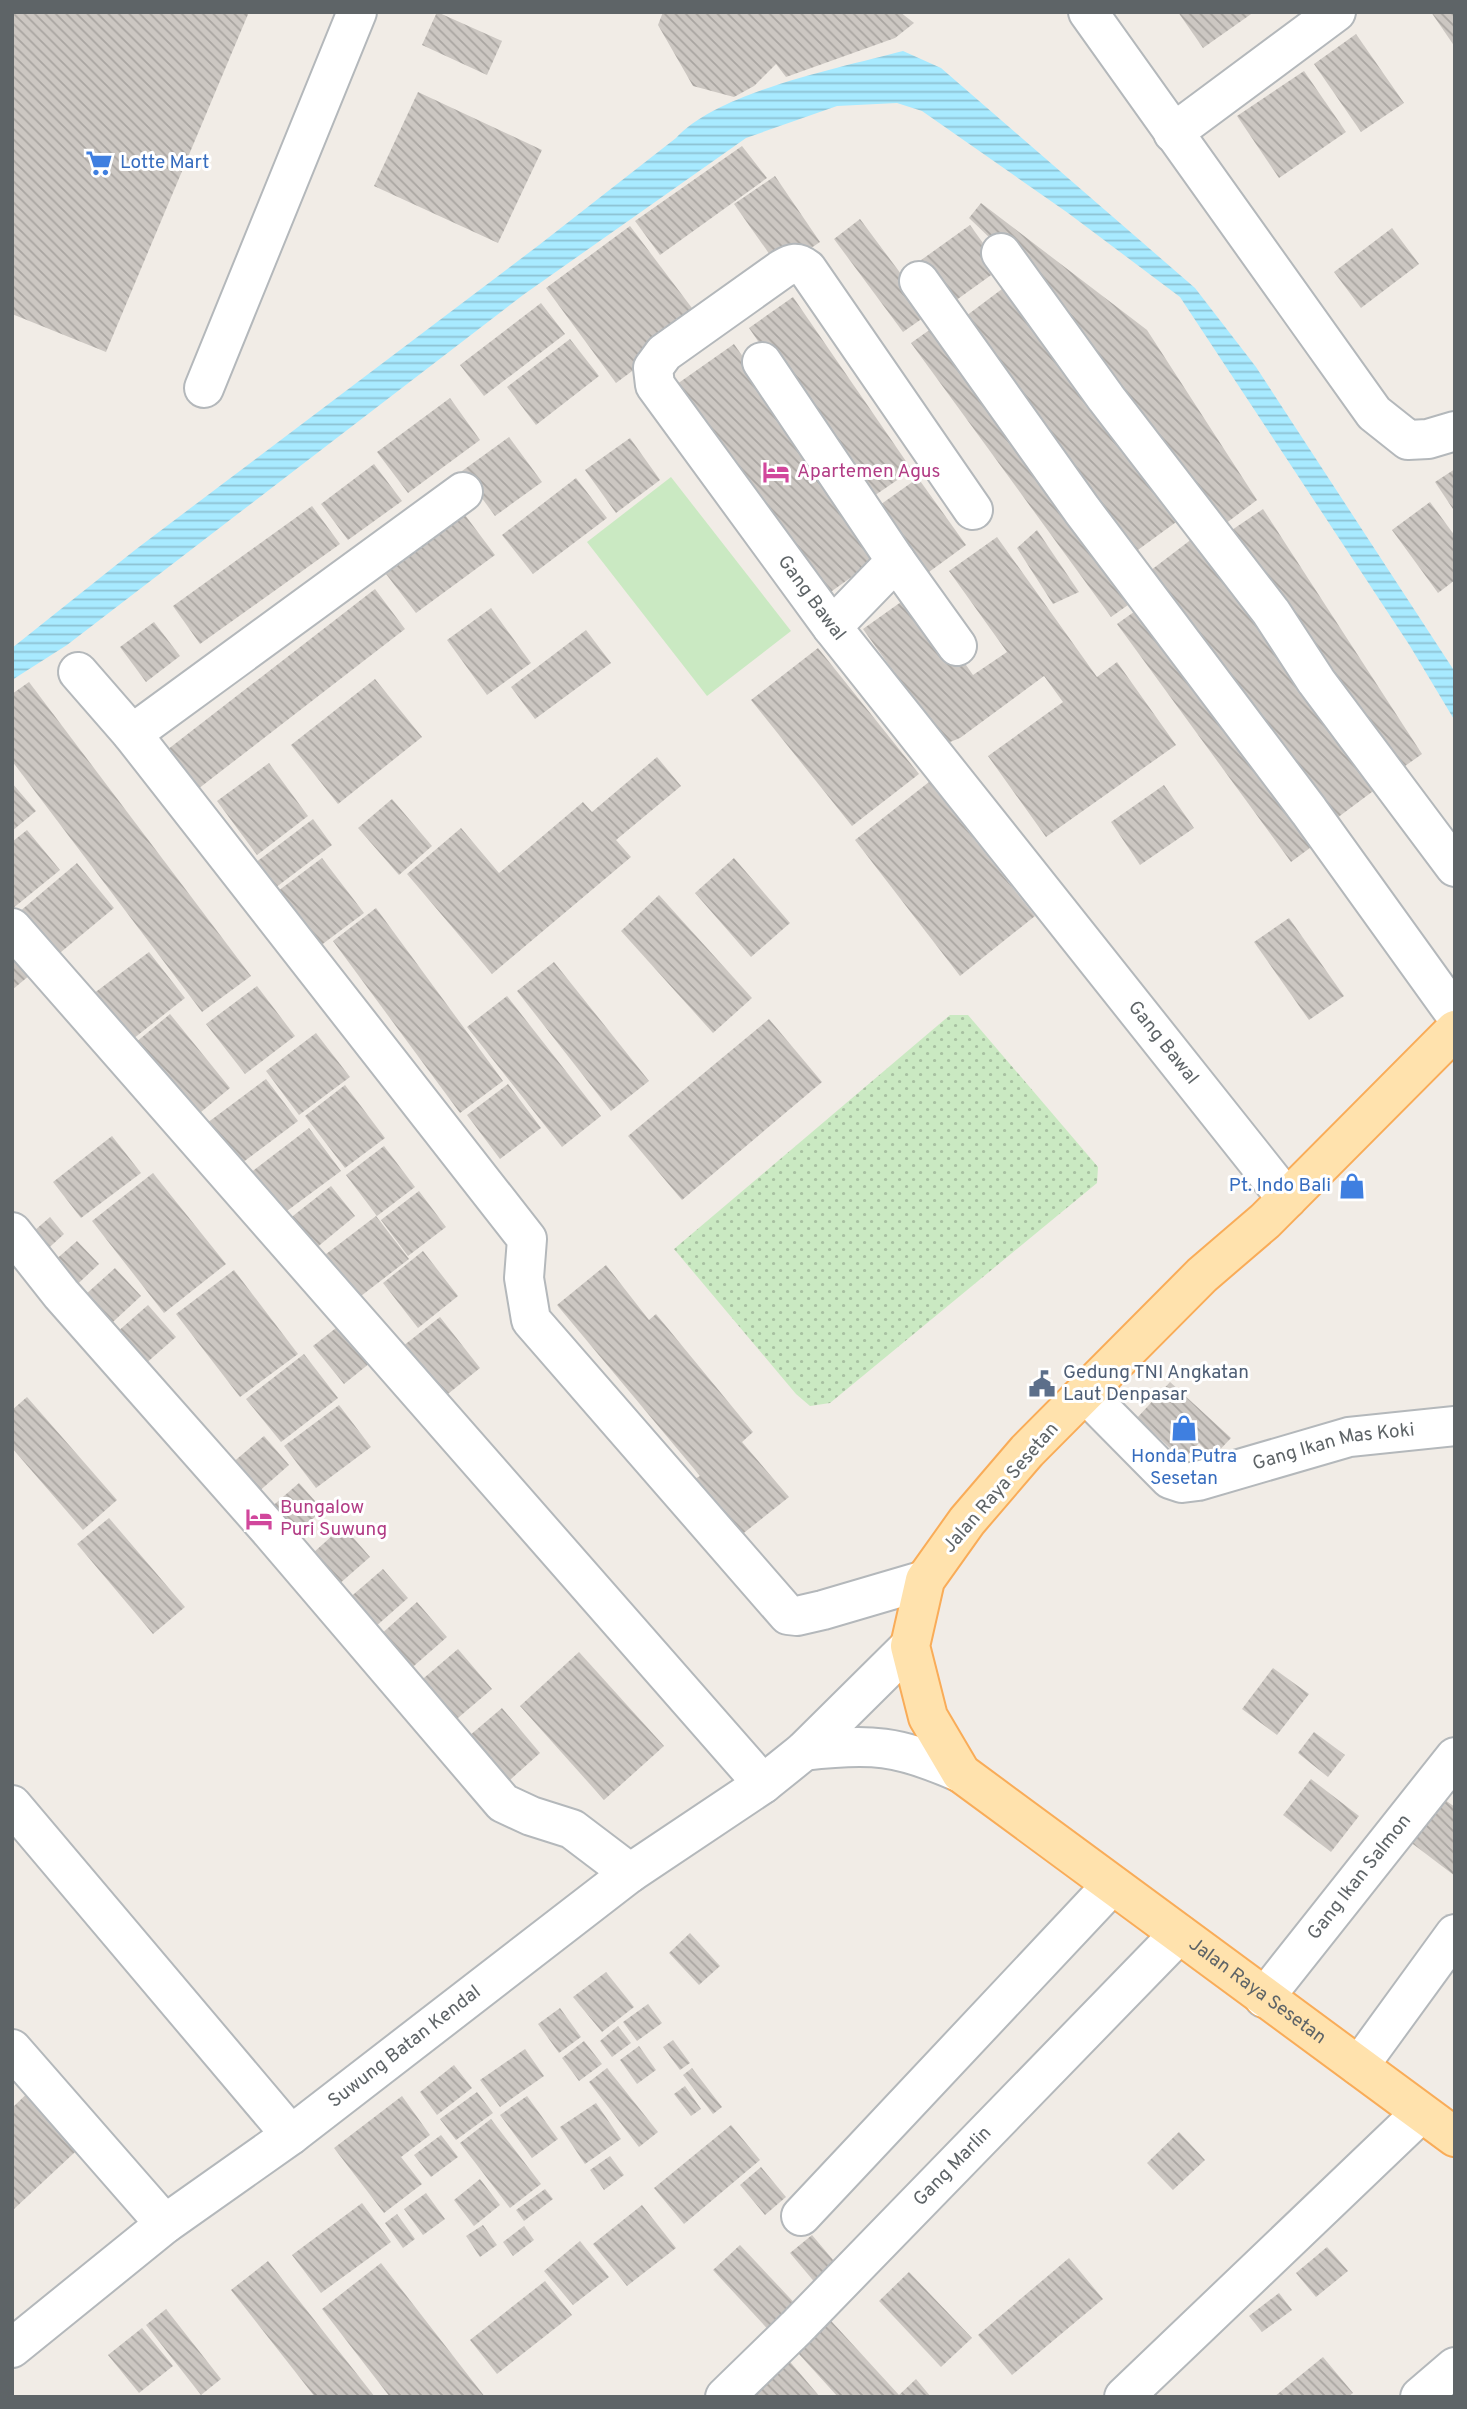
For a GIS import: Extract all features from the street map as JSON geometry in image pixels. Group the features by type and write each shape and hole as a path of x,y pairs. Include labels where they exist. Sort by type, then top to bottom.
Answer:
{"main road":[{"name":"Jalan Raya Sesetan","path":"1455,1030 1265,1221 1202,1275 1010,1471 967,1521 925,1580 910,1646 928,1717 961,1773 1359,2066 1420,2114 1455,2137"}],"street":[{"path":"204,388 357,12"},
{"path":"1088,12 1374,413 1408,440 1428,439 1455,431"},
{"path":"1173,133 1336,12"},
{"path":"1001,253 1105,398 1271,612 1316,681 1455,867"},
{"name":"Gang Bawal","path":"973,510 801,264 795,262 782,269 664,353 653,369 655,385 832,627 1287,1199"},
{"path":"919,281 1082,510 1309,811 1455,1014"},
{"path":"762,362 896,561 957,646"},
{"path":"132,734 463,492"},
{"path":"832,627 896,561"},
{"path":"78,672 132,734 527,1239 524,1278 531,1320 788,1615 797,1616 823,1610 925,1580"},
{"path":"12,929 763,1784"},
{"path":"12,1232 61,1294 267,1527 503,1802 531,1816 572,1829 630,1873"},
{"name":"Gang Ikan Mas Koki","path":"1085,1393 1170,1479 1182,1483 1198,1481 1349,1437 1455,1426"},
{"name":"Suwung Batan Kendal","path":"12,2348 165,2224 291,2135 630,1873 763,1784 804,1751 910,1646"},
{"path":"804,1751 846,1746 896,1749 928,1758 961,1773"},
{"name":"Gang Ikan Salmon","path":"1264,1998 1455,1757"},
{"path":"12,1805 291,2135"},
{"path":"801,2216 1112,1885"},
{"name":"Gang Marlin","path":"727,2396 796,2329 1179,1934"},
{"path":"1359,2066 1455,1934"},
{"path":"12,2049 165,2224"},
{"path":"1124,2397 1420,2114"},
{"path":"1420,2397 1455,2367"}],"green space":[{"path":"671,477 791,631 707,696 587,542"},
{"path":"950,1015 968,1015 1098,1167 1097,1183 830,1403 810,1406 796,1394 674,1249"}],"water":[{"path":"903,51 941,68 1195,288 1256,367 1455,672 1455,721 1410,646 1180,297 1068,213 922,111 897,103 837,106 746,138 523,295 67,645 12,680 12,648 135,550 539,245 696,121 721,107 782,83"}],"building":[{"name":"Lotte Mart","path":"12,12 249,12 106,352 12,314"},
{"path":"437,12 502,41 487,75 422,45"},
{"path":"663,12 900,12 914,23 895,38 786,77 776,64 754,86 734,97 693,86 658,25"},
{"path":"1178,12 1254,12 1203,48"},
{"path":"1431,12 1455,12 1455,47"},
{"path":"1356,34 1404,103 1361,132 1314,64"},
{"path":"1304,71 1346,132 1279,178 1237,116"},
{"path":"418,92 542,150 498,243 374,186"},
{"path":"742,146 767,178 660,255 635,221"},
{"path":"775,176 820,242 780,269 734,204"},
{"path":"981,203 1147,330 1257,500 1221,527 1038,284 969,218"},
{"path":"860,219 930,313 903,332 834,239"},
{"path":"970,225 1001,268 948,306 917,263"},
{"path":"630,226 701,320 616,383 546,288"},
{"path":"1392,228 1419,264 1361,308 1334,272"},
{"path":"1010,283 1183,517 1131,555 958,322"},
{"path":"793,297 912,470 868,500 749,328"},
{"path":"541,303 565,334 484,396 460,365"},
{"path":"935,326 1138,598 1111,617 911,343"},
{"path":"570,339 599,376 536,425 507,387"},
{"name":"Apartemen Agus","path":"734,344 881,556 818,601 670,389"},
{"path":"450,398 480,440 408,493 377,452"},
{"path":"509,437 542,482 495,516 462,471"},
{"path":"630,438 660,480 616,513 585,470"},
{"path":"374,464 402,501 348,540 321,504"},
{"path":"1455,469 1455,512 1435,482"},
{"path":"576,478 607,518 533,574 502,535"},
{"path":"918,478 966,545 918,580 870,512"},
{"path":"1430,502 1455,536 1455,580 1438,593 1392,530"},
{"path":"312,506 340,544 200,644 173,606"},
{"path":"1263,509 1422,754 1398,771 1226,534"},
{"path":"465,515 495,555 416,613 386,574"},
{"path":"1037,530 1079,592 1053,604 1017,548"},
{"path":"1197,535 1384,783 1333,821 1146,574"},
{"path":"997,537 1097,677 1117,662 1176,745 1046,837 988,756 1063,702 1044,676 960,738 945,744 863,629 915,592 973,675 1007,652 949,571"},
{"path":"375,589 405,629 198,789 167,750"},
{"path":"1145,604 1318,842 1291,862 1117,624"},
{"path":"491,608 531,663 487,695 447,640"},
{"path":"154,622 180,656 146,682 120,647"},
{"path":"586,630 611,663 535,719 511,687"},
{"path":"818,648 919,774 852,826 751,700"},
{"path":"375,679 422,737 338,804 291,745"},
{"path":"29,682 251,976 202,1012 12,761 12,694"},
{"path":"657,757 681,786 616,840 631,857 492,974 407,874 461,828 499,873 583,802 592,812"},
{"path":"269,763 308,816 257,855 217,801"},
{"path":"929,782 1035,916 960,976 855,840"},
{"path":"12,783 36,811 12,831"},
{"path":"1164,785 1194,828 1140,865 1111,822"},
{"path":"392,799 432,846 399,875 358,828"},
{"path":"313,819 332,845 275,888 255,863"},
{"path":"27,830 60,870 12,909 12,842"},
{"path":"322,858 364,913 320,946 278,891"},
{"path":"734,858 790,923 751,957 695,893"},
{"path":"77,863 114,908 49,962 12,918"},
{"path":"659,895 752,998 713,1033 621,931"},
{"path":"376,908 503,1081 460,1113 333,941"},
{"path":"1289,918 1344,996 1309,1020 1254,942"},
{"path":"12,941 36,970 12,990"},
{"path":"149,952 185,998 124,1046 85,1000"},
{"path":"554,962 649,1081 611,1111 517,991"},
{"path":"257,986 295,1036 245,1074 206,1024"},
{"path":"507,996 601,1116 562,1147 467,1027"},
{"path":"170,1014 230,1088 195,1117 135,1043"},
{"path":"769,1019 822,1082 682,1200 628,1136"},
{"path":"316,1033 350,1077 299,1115 266,1071"},
{"path":"266,1079 298,1121 230,1172 199,1129"},
{"path":"508,1084 541,1128 500,1159 467,1115"},
{"path":"345,1085 385,1138 345,1168 305,1116"},
{"path":"309,1128 341,1171 272,1222 241,1180"},
{"path":"112,1136 141,1173 81,1218 53,1182"},
{"path":"384,1146 415,1187 377,1216 346,1175"},
{"path":"153,1173 226,1264 164,1313 92,1221"},
{"path":"331,1186 355,1216 304,1258 279,1227"},
{"path":"419,1191 446,1227 408,1256 381,1220"},
{"path":"376,1216 409,1259 348,1306 313,1264"},
{"path":"50,1217 64,1234 41,1255 26,1238"},
{"path":"77,1241 99,1264 67,1294 45,1269"},
{"path":"423,1251 458,1296 418,1328 383,1283"},
{"path":"606,1265 649,1320 656,1314 753,1432 742,1442 789,1497 740,1536 693,1480 700,1476 557,1305"},
{"path":"115,1268 141,1296 101,1333 75,1304"},
{"path":"234,1270 298,1354 240,1397 176,1314"},
{"path":"148,1305 176,1337 136,1372 108,1340"},
{"path":"350,1317 380,1355 344,1384 313,1346"},
{"path":"440,1317 480,1368 438,1402 398,1350"},
{"path":"304,1354 338,1398 281,1442 246,1399"},
{"name":"Honda Putra Sesetan","path":"1170,1382 1231,1438 1213,1457 1199,1443 1183,1460 1137,1418"},
{"path":"27,1397 117,1500 83,1530 12,1448 12,1410"},
{"path":"339,1405 371,1447 316,1488 284,1446"},
{"path":"264,1436 289,1465 249,1500 224,1470"},
{"path":"299,1483 323,1510 285,1543 261,1516"},
{"path":"109,1518 185,1607 153,1634 77,1544"},
{"path":"343,1526 370,1557 330,1592 303,1562"},
{"path":"383,1569 408,1598 366,1635 340,1606"},
{"path":"417,1602 447,1637 399,1679 369,1645"},
{"path":"458,1649 492,1689 445,1729 411,1689"},
{"path":"579,1652 664,1746 604,1800 520,1706"},
{"path":"1273,1668 1309,1694 1277,1735 1242,1709"},
{"path":"502,1708 540,1753 501,1788 462,1742"},
{"path":"1314,1732 1345,1755 1328,1777 1298,1753"},
{"path":"1311,1779 1359,1816 1331,1852 1283,1815"},
{"path":"1438,1795 1455,1807 1455,1876 1405,1838"},
{"path":"690,1933 720,1966 699,1985 669,1953"},
{"path":"606,1972 634,2007 602,2032 573,1997"},
{"path":"648,2004 662,2023 637,2041 623,2022"},
{"path":"560,2008 581,2037 559,2053 538,2024"},
{"path":"618,2026 631,2043 612,2057 600,2041"},
{"path":"673,2040 690,2063 680,2070 663,2047"},
{"path":"584,2041 602,2064 579,2081 562,2058"},
{"path":"639,2046 656,2070 637,2084 620,2060"},
{"path":"525,2049 544,2076 500,2107 480,2080"},
{"path":"454,2065 472,2088 437,2115 420,2092"},
{"path":"607,2068 658,2132 639,2147 589,2082"},
{"path":"692,2068 722,2107 713,2114 683,2075"},
{"path":"37,2084 89,2139 14,2209 12,2108"},
{"path":"685,2086 701,2109 691,2116 674,2094"},
{"path":"477,2092 493,2113 456,2140 440,2119"},
{"path":"402,2096 430,2135 401,2157 422,2184 384,2213 334,2148"},
{"path":"527,2096 558,2139 532,2158 500,2115"},
{"path":"596,2103 621,2139 585,2164 560,2127"},
{"path":"491,2119 541,2184 510,2208 460,2143"},
{"path":"731,2125 760,2160 684,2224 654,2188"},
{"path":"1179,2132 1205,2160 1173,2190 1147,2163"},
{"path":"441,2135 458,2157 431,2177 414,2155"},
{"path":"610,2156 624,2175 604,2190 590,2170"},
{"path":"761,2167 786,2197 765,2215 740,2185"},
{"path":"480,2179 500,2205 474,2226 454,2200"},
{"path":"545,2189 553,2199 524,2221 516,2210"},
{"path":"426,2193 445,2219 423,2235 404,2209"},
{"path":"362,2203 391,2242 321,2293 292,2255"},
{"path":"642,2205 676,2248 627,2286 593,2244"},
{"path":"397,2214 415,2239 403,2248 385,2223"},
{"path":"483,2225 497,2245 480,2257 466,2236"},
{"path":"524,2226 534,2240 513,2256 503,2242"},
{"path":"812,2235 839,2267 817,2285 790,2253"},
{"path":"580,2241 609,2277 573,2305 544,2271"},
{"path":"740,2245 803,2312 775,2337 713,2270"},
{"path":"1327,2247 1348,2271 1316,2297 1296,2273"},
{"path":"1069,2258 1103,2299 1012,2375 978,2335"},
{"path":"268,2261 375,2397 315,2397 231,2290"},
{"path":"381,2263 485,2397 390,2397 322,2309"},
{"path":"909,2272 972,2338 941,2367 879,2301"},
{"path":"545,2281 572,2315 497,2374 470,2340"},
{"path":"1279,2293 1292,2310 1262,2332 1249,2316"},
{"path":"166,2309 221,2379 201,2395 146,2325"},
{"path":"822,2311 899,2395 916,2379 931,2397 838,2397 788,2342"},
{"path":"142,2328 173,2366 139,2393 108,2355"},
{"path":"786,2357 820,2397 758,2397 750,2388"},
{"path":"1323,2357 1353,2393 1348,2397 1274,2397"}],"place":[{"name":"Lotte Mart","path":"99,163"},
{"name":"Apartemen Agus","path":"776,472"},
{"name":"Pt. Indo Bali","path":"1352,1186"},
{"name":"Gedung TNI Angkatan Laut Denpasar","path":"1042,1384"},
{"name":"Honda Putra Sesetan","path":"1184,1428"},
{"name":"Bungalow Puri Suwung","path":"259,1519"}]}
